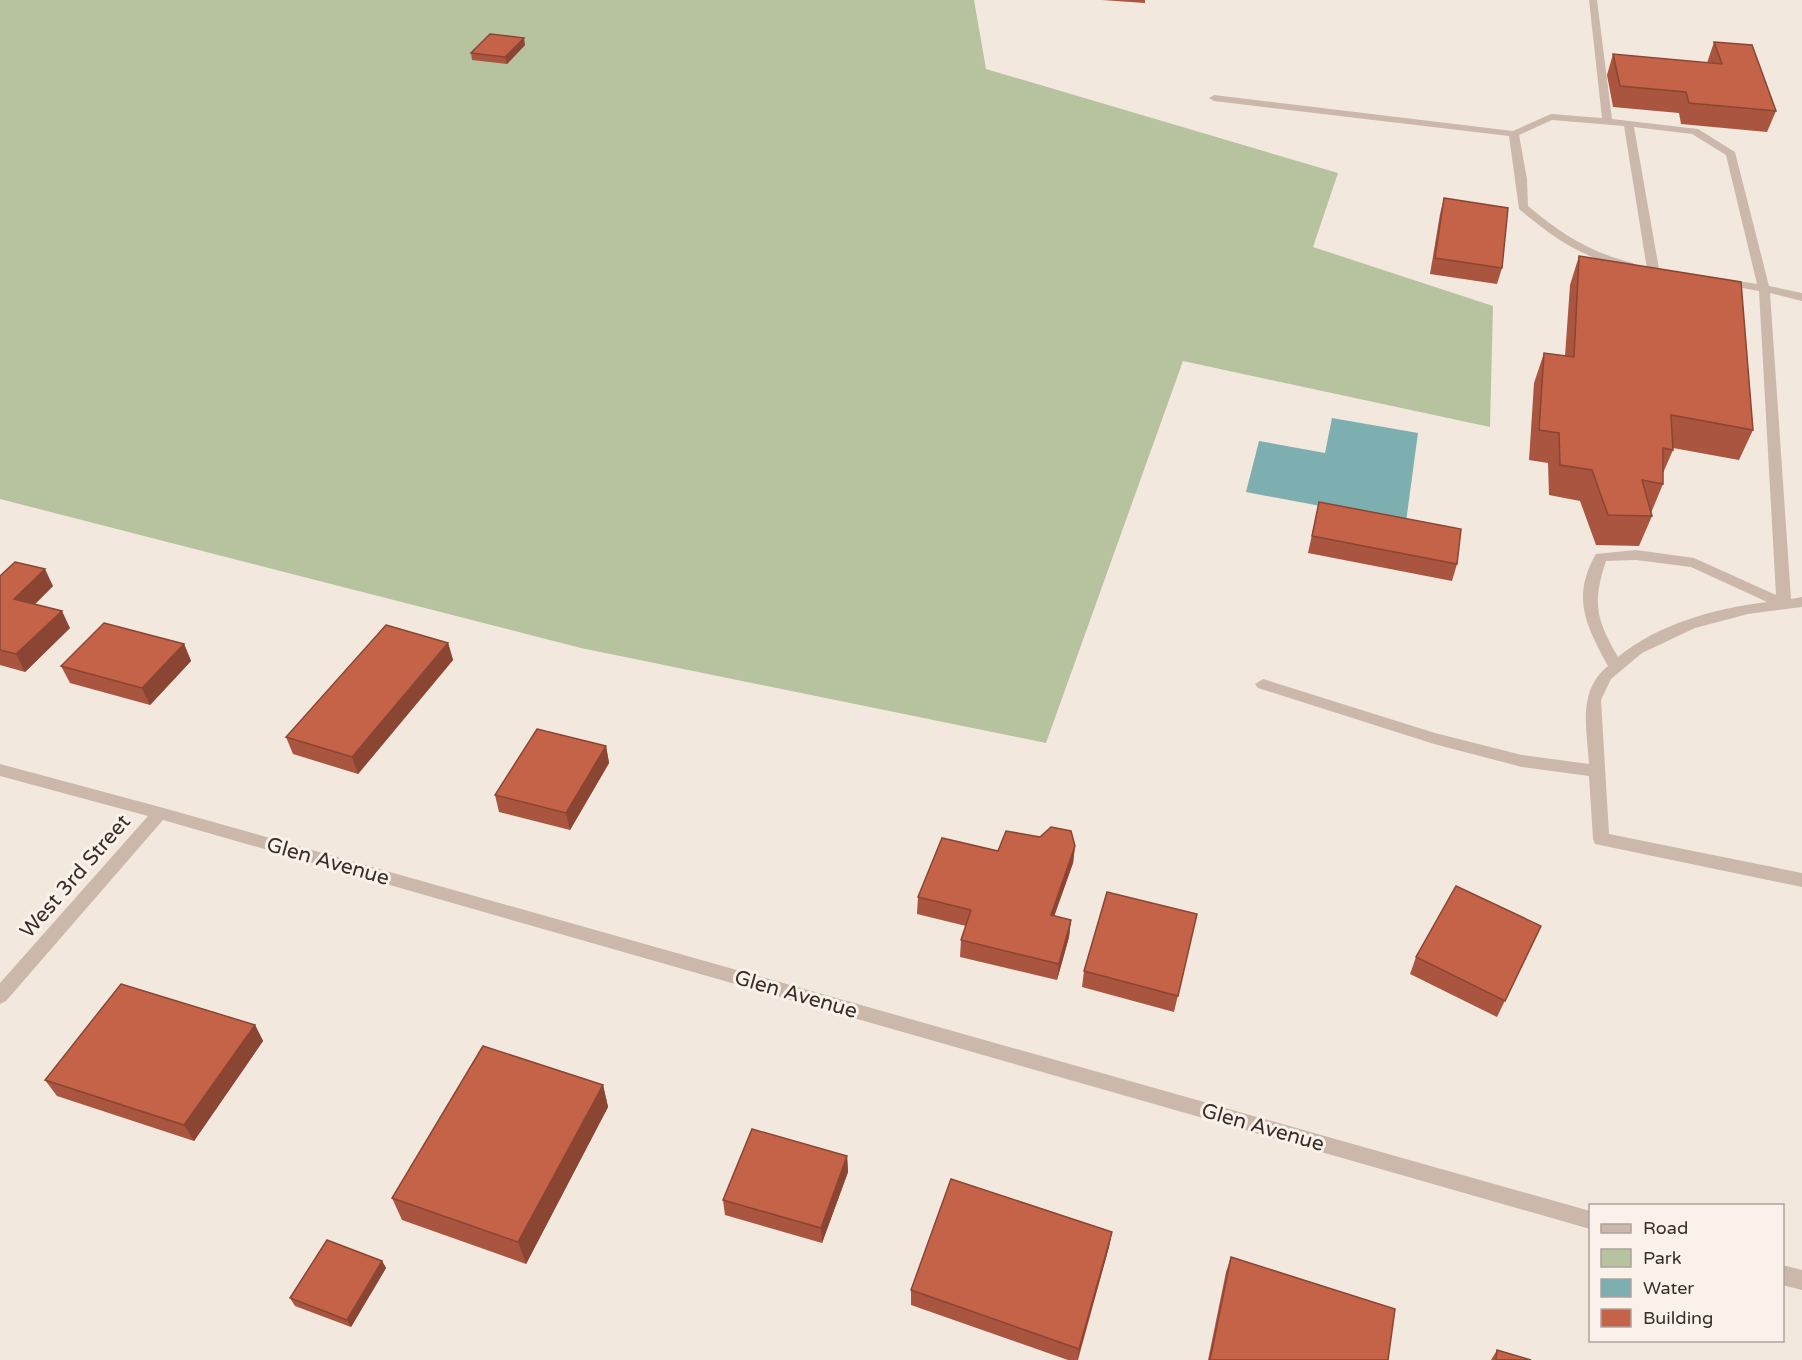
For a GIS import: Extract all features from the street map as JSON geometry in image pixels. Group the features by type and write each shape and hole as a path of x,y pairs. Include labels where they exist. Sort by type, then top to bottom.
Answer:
{"street":[{"path":"1593,0 1607,122"},
{"path":"1214,98 1514,134 1551,117 1628,123 1695,131 1731,154 1764,288 1784,604"},
{"path":"1514,134 1522,179 1522,207 1569,245 1613,262 1659,270 1628,123"},
{"path":"1708,279 1795,294 1802,298"},
{"path":"1616,667 1591,623 1588,591 1601,557 1636,555 1694,563 1784,604"},
{"path":"1802,602 1748,609 1690,624 1637,649 1605,676 1593,700 1601,839 1802,880"},
{"path":"1263,684 1434,738 1511,759 1598,771"},
{"name":"Glen Avenue","path":"0,770 160,813 1589,1220"},
{"name":"West 3rd Street","path":"0,996 160,813"},
{"path":"1784,1276 1802,1280"}],"green space":[{"path":"0,0 974,0 986,69 1338,173 1313,247 1493,306 1490,427 1183,361 1046,743 581,648 0,499"}],"water":[{"path":"1332,418 1418,433 1406,522 1246,492 1259,441 1325,453"}],"building":[{"path":"490,34 524,38 505,57 471,53"},
{"path":"1714,42 1752,45 1776,111 1689,103 1686,92 1620,86 1613,54 1722,64"},
{"path":"1444,198 1508,208 1502,268 1435,258"},
{"path":"1579,256 1741,282 1753,430 1671,415 1673,450 1663,448 1663,484 1642,480 1652,516 1608,515 1592,470 1560,465 1559,433 1539,430 1544,353 1574,357"},
{"path":"1319,502 1461,529 1457,564 1312,536"},
{"path":"15,562 45,569 14,599 62,611 16,654 0,650 0,576"},
{"path":"104,623 184,644 142,688 61,666"},
{"path":"386,625 448,643 352,757 286,737"},
{"path":"537,729 606,746 566,813 495,795"},
{"path":"1051,827 1071,831 1075,846 1051,915 1071,920 1059,964 961,940 971,910 918,897 942,838 998,851 1006,831 1040,837"},
{"path":"1456,886 1541,926 1505,1001 1416,957"},
{"path":"1107,892 1197,914 1178,996 1084,971"},
{"path":"121,984 255,1025 184,1125 45,1080"},
{"path":"483,1046 603,1085 518,1242 392,1198"},
{"path":"752,1129 847,1156 821,1228 723,1200"},
{"path":"951,1179 1112,1232 1079,1349 911,1290"},
{"path":"327,1240 382,1261 347,1320 290,1298"},
{"path":"1231,1257 1395,1309 1388,1360 1210,1360"},
{"path":"1497,1350 1531,1360 1496,1360"}]}
